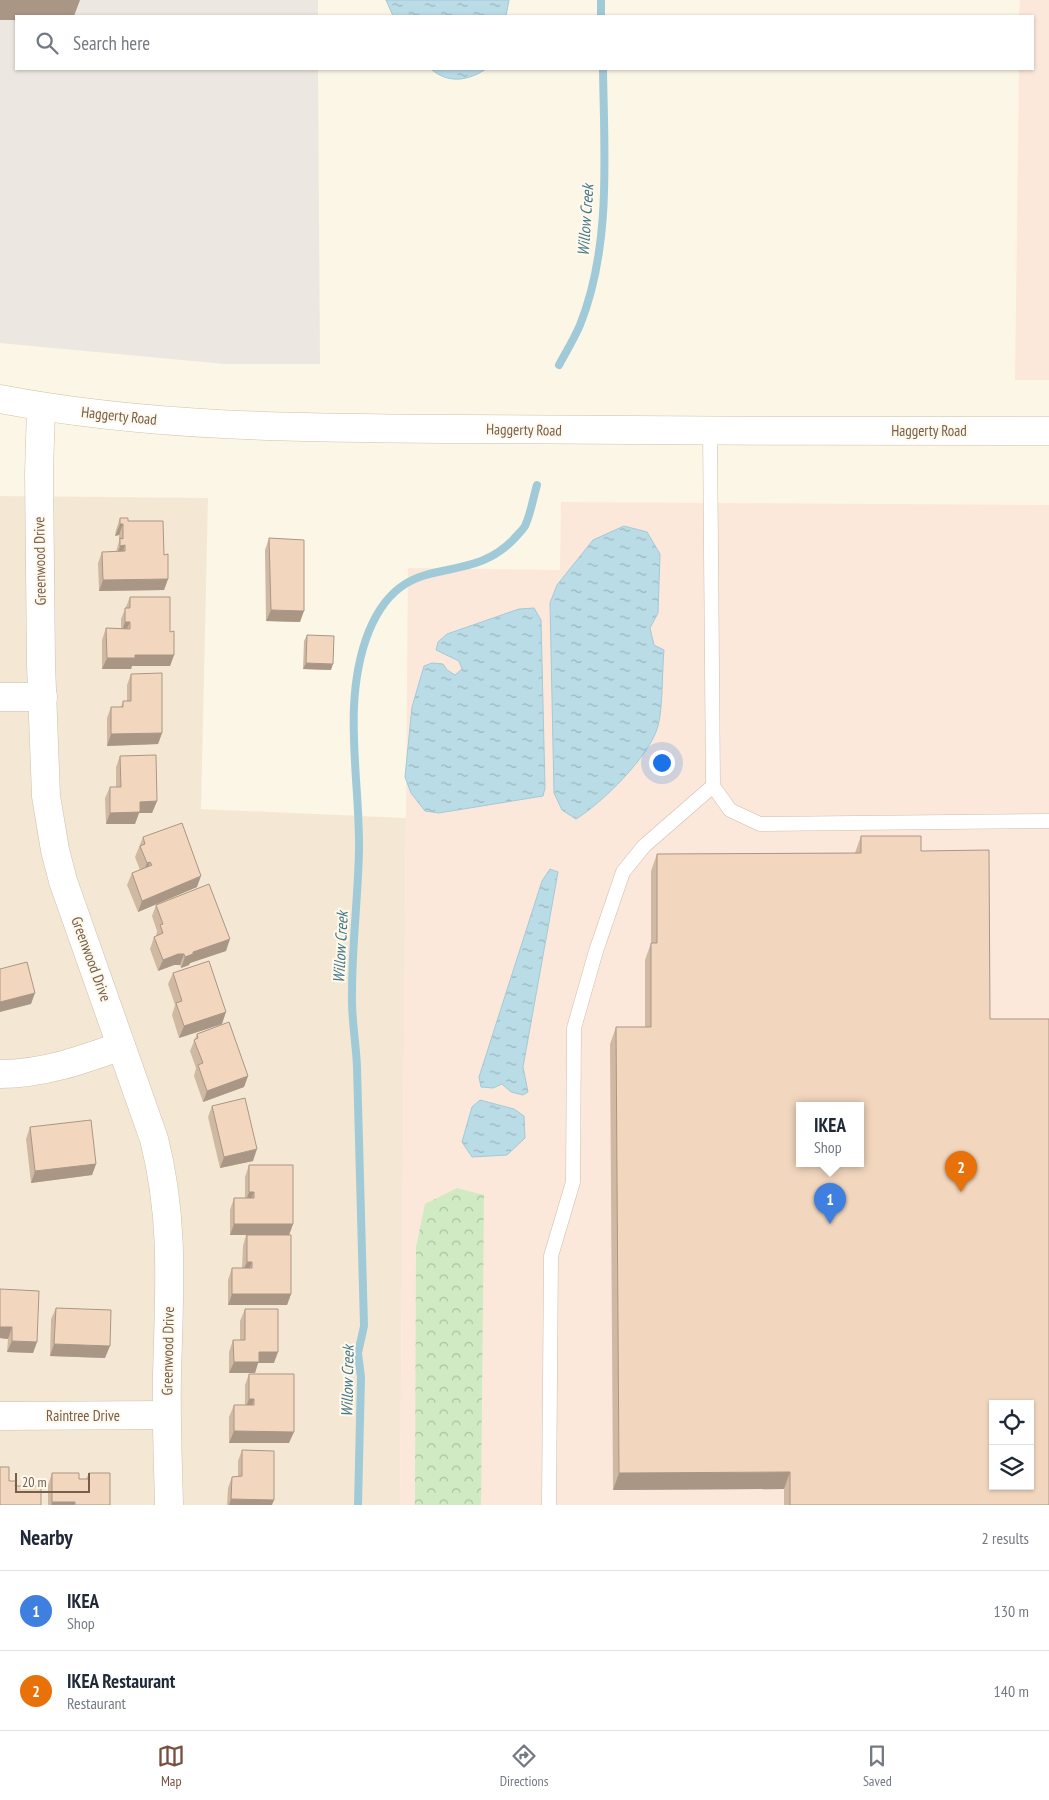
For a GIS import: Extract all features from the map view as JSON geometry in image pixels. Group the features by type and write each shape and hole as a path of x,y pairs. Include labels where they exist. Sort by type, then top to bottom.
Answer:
{"street":[{"name":"Haggerty Road","path":"0,399 41,407 110,416 214,424 340,428 1049,431"},
{"name":"Greenwood Drive","path":"41,407 39,473 46,796 54,850 63,881 154,1139 167,1204 170,1237 166,1414 169,1505"},
{"path":"0,697 43,697"},
{"path":"0,1074 44,1070 72,1063 121,1046"},
{"name":"Raintree Drive","path":"0,1416 166,1414"}],"lane":[{"path":"710,431 713,786 730,810 760,824 1049,821"},
{"path":"549,1505 550,1256 573,1182 574,1028 596,951 623,872 644,846 713,786"}],"shaded area":[{"path":"0,0 318,0 318,15 15,15 15,70 318,70 320,364 225,364 0,343"},
{"path":"1020,0 1049,0 1049,380 1015,380 1019,70 1034,70 1034,15 1019,15"},
{"path":"0,496 208,498 201,809 406,818 400,1505 0,1505"},
{"path":"561,502 1049,505 1049,1505 400,1505 408,568 560,570"}],"green space":[{"path":"457,1188 484,1195 481,1505 415,1505 416,1247 425,1204"}],"water":[{"path":"386,0 509,0 506,15 393,15"},
{"path":"432,70 484,70 472,76 458,79 451,79"},
{"path":"624,526 647,532 660,554 658,613 650,628 654,645 664,650 660,718 653,738 624,778 599,802 576,819 562,810 554,793 550,603 557,585 593,540"},
{"path":"534,608 541,620 545,788 543,796 439,813 425,811 411,793 405,777 412,707 424,666 432,663 443,664 447,670 455,675 462,669 459,661 436,650 438,642 447,634 519,609"},
{"path":"550,869 558,872 523,1067 528,1092 523,1095 511,1092 502,1084 493,1088 481,1087 479,1077 542,881"},
{"path":"480,1100 514,1109 524,1116 525,1138 507,1155 472,1157 462,1142 472,1107"}],"building":[{"path":"120,518 128,518 128,521 163,521 164,555 168,554 168,579 103,580 102,552 125,551 125,545 120,546 120,538 123,539 123,524 120,524"},
{"path":"269,538 304,540 304,611 271,610"},
{"path":"130,597 170,597 170,632 174,631 174,655 135,655 135,658 107,658 106,628 130,629 130,622 125,622 125,608 130,608"},
{"path":"307,635 334,636 333,664 306,663"},
{"path":"162,673 162,733 111,734 111,707 123,707 123,701 131,701 131,674"},
{"path":"156,755 157,801 140,802 140,812 110,813 110,787 121,787 120,756"},
{"path":"182,823 201,876 142,901 132,873 152,865 150,862 147,863 140,846 145,844 143,837"},
{"path":"861,836 921,836 921,851 989,850 990,1019 1049,1019 1049,1505 790,1505 790,1472 619,1473 616,1027 651,1027 651,943 657,943 657,854 861,853"},
{"path":"209,884 230,939 193,952 193,954 185,957 184,954 178,954 163,960 154,937 163,933 160,925 163,924 156,905"},
{"path":"209,961 226,1012 184,1026 176,1003 182,1001 173,973"},
{"path":"27,962 35,993 0,1002 0,969"},
{"path":"229,1022 248,1076 207,1091 198,1065 203,1063 194,1040 198,1038 197,1034"},
{"path":"245,1098 257,1149 224,1157 212,1106"},
{"path":"91,1120 96,1164 35,1171 30,1127"},
{"path":"249,1165 293,1165 293,1224 234,1224 234,1198 254,1198 254,1192 249,1192"},
{"path":"247,1235 291,1235 291,1294 232,1294 232,1268 252,1268 252,1262 247,1262"},
{"path":"0,1289 39,1291 37,1342 12,1341 12,1327 0,1327"},
{"path":"56,1308 111,1310 110,1346 54,1344"},
{"path":"245,1309 278,1309 278,1352 259,1352 259,1362 234,1362 233,1340 245,1340"},
{"path":"249,1374 294,1374 294,1432 234,1431 234,1405 254,1405 254,1399 249,1399"},
{"path":"242,1450 274,1451 274,1500 231,1499 232,1477 242,1476"},
{"path":"0,1467 9,1467 9,1481 16,1481 15,1486 41,1486 41,1505 0,1505"},
{"path":"52,1473 79,1473 79,1479 89,1479 89,1473 110,1473 110,1505 75,1505 75,1502 52,1502"}],"waterway":[{"name":"Willow Creek","path":"601,0 601,15"},
{"name":"Willow Creek","path":"559,365 580,325 590,294 602,231 605,166 603,70"},
{"name":"Willow Creek","path":"358,1505 361,1377 358,1353 364,1326 357,1067 352,1001 359,850 354,740 356,685 369,631 383,605 399,588 417,578 475,563 494,555 513,540 525,526 537,485"}],"place":[{"name":"IKEA Restaurant","path":"961,1192"},
{"name":"IKEA","path":"830,1224"}]}
